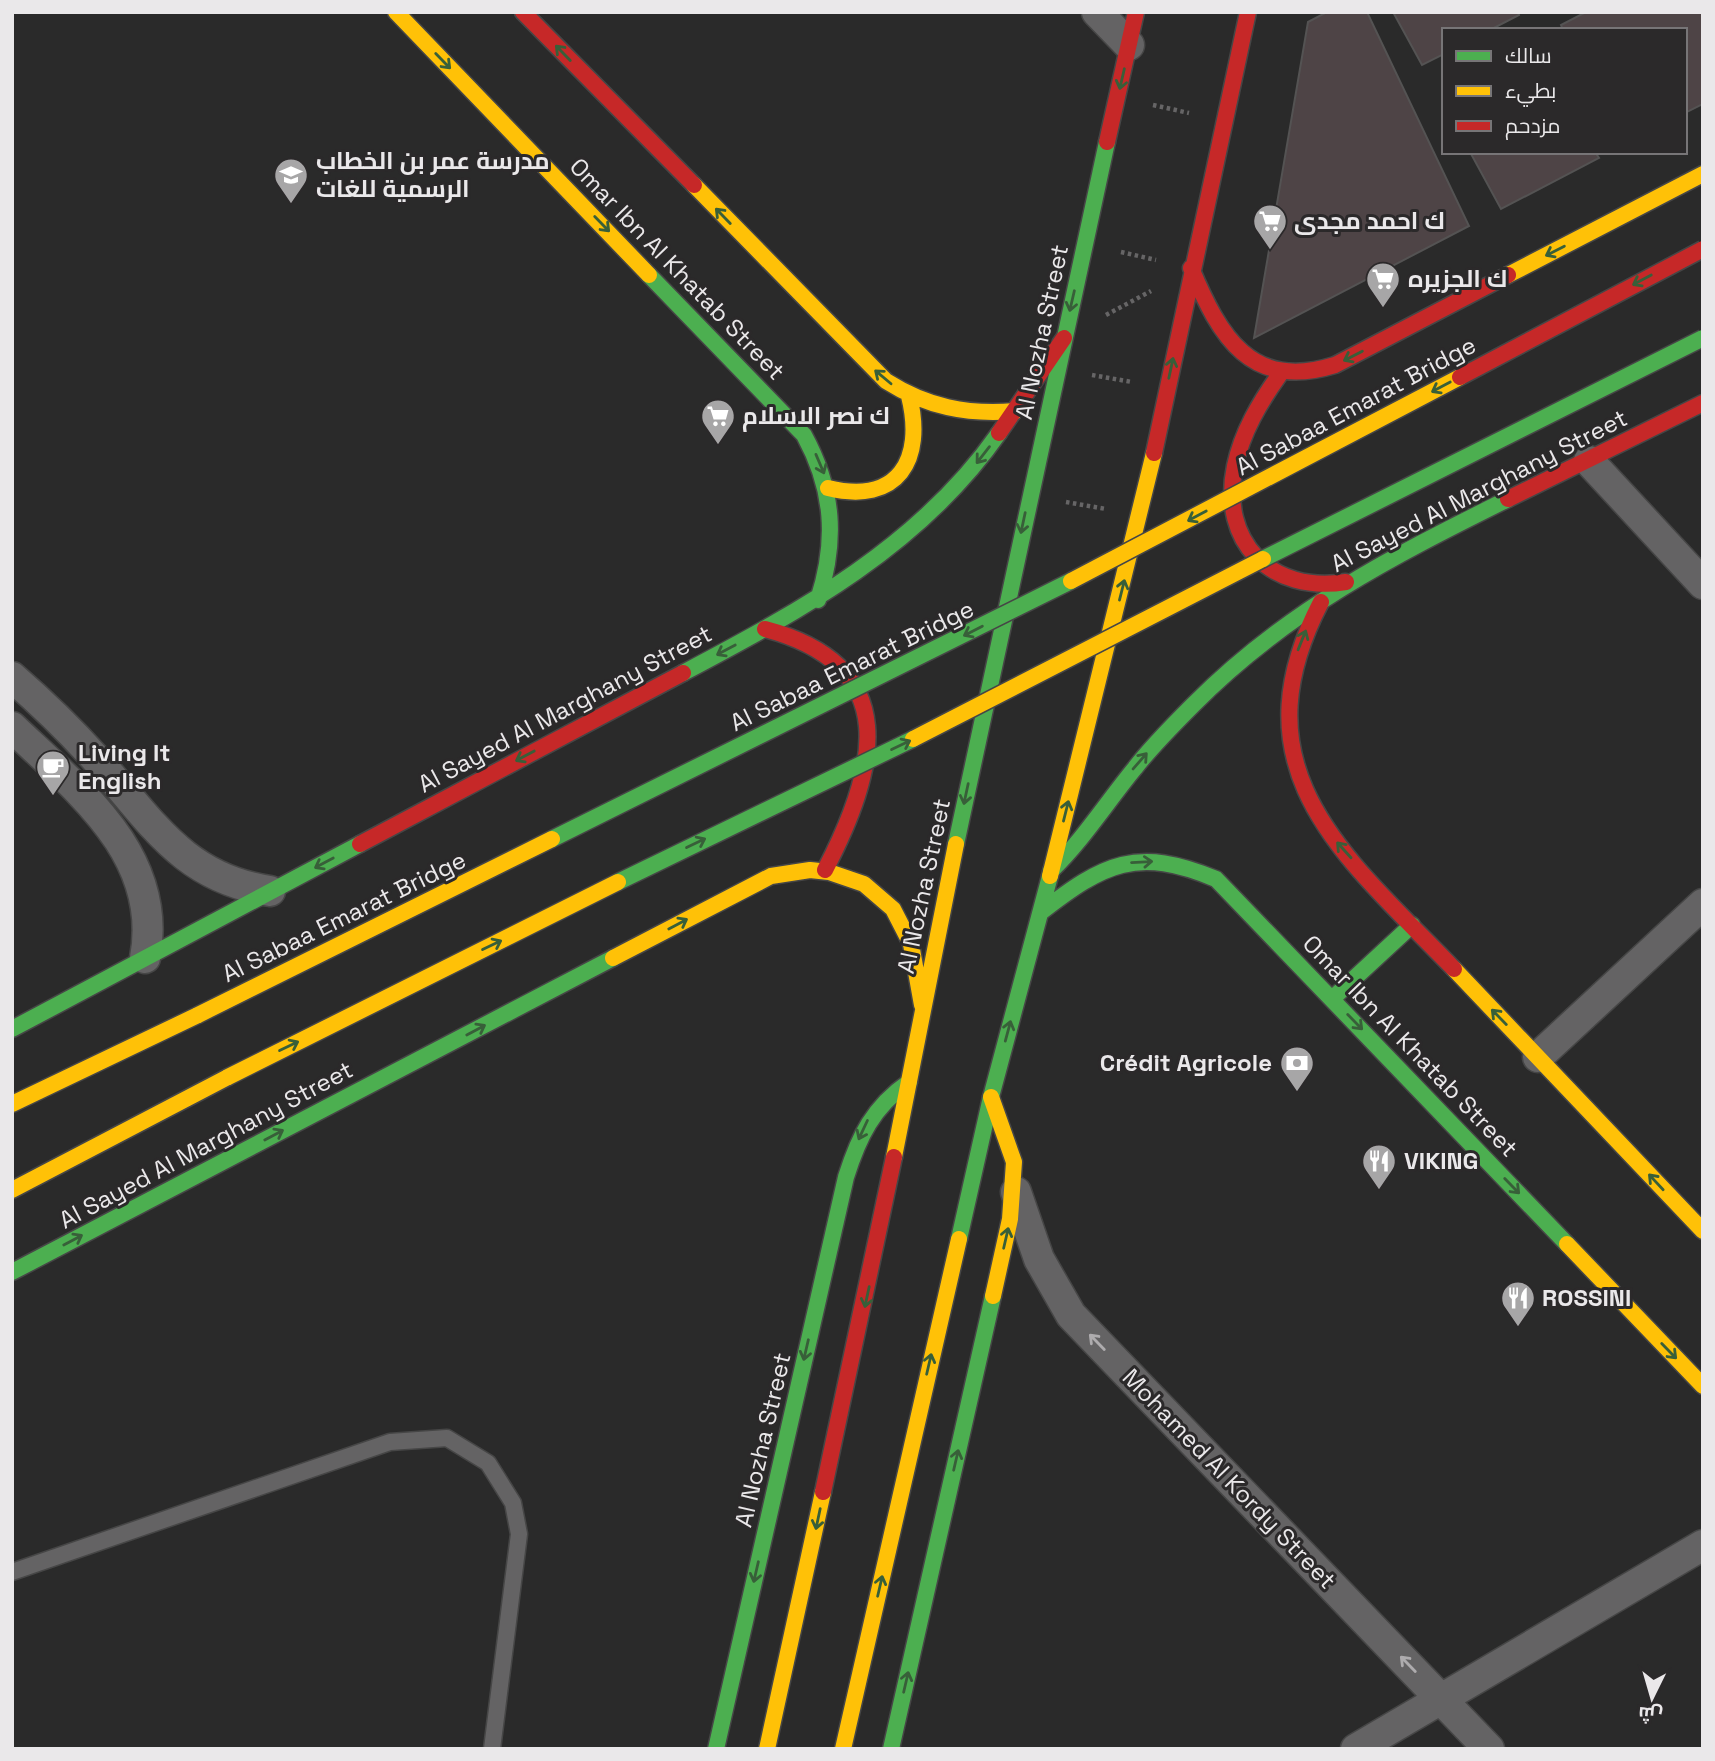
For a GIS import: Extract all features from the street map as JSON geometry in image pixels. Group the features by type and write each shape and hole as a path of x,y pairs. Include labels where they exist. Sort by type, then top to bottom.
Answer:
{"main road":[{"name":"Omar Ibn Al Khatab Street","path":"396,12 796,424 818,461 828,488 833,537 828,569 818,600"},
{"path":"523,12 876,372 909,396 961,413 1015,411"},
{"name":"Al Nozha Street","path":"716,1749 846,1177 871,1113 884,1097 909,1082 922,1004 1029,497 1136,12"},
{"path":"844,1749 990,1097 1051,871 1141,514 1191,268 1248,12"},
{"path":"1191,268 1202,297 1230,338 1255,363 1280,374 1309,375 1335,365 1703,174"},
{"name":"Al Sabaa Emarat Bridge","path":"12,1104 895,671 1703,249"},
{"name":"Al Sayed Al Marghany Street","path":"12,1029 818,600 869,566 939,505 980,460 1064,338"},
{"path":"12,1190 228,1077 702,840 923,734 1359,510 1703,338"},
{"path":"1280,374 1262,400 1241,444 1231,491 1236,525 1252,555 1279,576 1312,586 1346,582"},
{"path":"828,488 852,495 864,495 876,492 897,479 911,458 916,433 909,396"},
{"name":"Al Sayed Al Marghany Street","path":"1051,871 1069,854 1136,766 1188,711 1256,648 1324,597 1346,582 1703,403"},
{"path":"1324,597 1299,648 1292,675 1289,730 1294,758 1313,810 1329,833 1412,925 1703,1231"},
{"path":"765,629 801,638 833,659 855,688 868,724 867,762 857,799 825,870"},
{"name":"Omar Ibn Al Khatab Street","path":"1040,913 1075,884 1114,866 1156,861 1187,867 1216,879 1233,893 1703,1386"},
{"name":"Al Sayed Al Marghany Street","path":"12,1272 763,880 788,871 825,870 863,883 888,903 904,926 911,945 922,1004"},
{"path":"1333,998 1412,925"},
{"path":"767,1749 881,1230 909,1082"},
{"path":"891,1749 1006,1238 1014,1181 1009,1144 990,1097"}],"street":[{"path":"1097,12 1129,45"},
{"path":"1589,461 1703,584"},
{"path":"12,677 95,758 183,857 215,877 270,891"},
{"path":"12,727 93,809 127,850 146,895 149,927 145,958"},
{"path":"1538,1057 1703,904"},
{"name":"Mohamed Al Kordy Street","path":"1014,1181 1032,1244 1046,1274 1071,1315 1489,1749"},
{"path":"1356,1749 1703,1545"}],"lane":[{"path":"12,1572 390,1442 447,1438 488,1463 513,1503 519,1534 492,1749"}],"path":[{"path":"1118,97 1224,121"},
{"path":"1085,243 1191,268"},
{"path":"1064,338 1191,268"},
{"path":"1057,369 1167,388"},
{"path":"1029,497 1141,514"}],"building":[{"path":"1327,12 1367,12 1469,226 1254,338 1308,22"},
{"path":"1393,12 1518,12 1519,15 1494,28 1442,28 1442,55 1422,65"},
{"path":"1586,12 1702,12 1703,104 1687,112 1687,28 1562,28 1561,25"},
{"path":"1471,154 1596,154 1599,158 1501,209"}],"traffic: fast":[{"path":"956,844 1107,142"},
{"path":"649,275 804,435 822,476 829,516 828,557 818,600"},
{"path":"1263,559 1703,338"},
{"path":"683,673 814,599 896,542 968,473 999,433"},
{"path":"1051,871 1074,847 1163,736 1228,672 1265,641 1381,565 1508,499"},
{"path":"552,839 1071,581"},
{"path":"618,882 913,739"},
{"path":"12,1029 360,844"},
{"path":"1040,913 1083,882 1122,865 1164,863 1216,879 1567,1244"},
{"path":"959,1239 991,1097 1050,876"},
{"path":"1333,998 1412,925"},
{"path":"12,1272 613,958"},
{"path":"716,1749 846,1177 856,1148 869,1124 886,1102 909,1082"},
{"path":"891,1749 993,1296"}],"traffic: slow":[{"path":"396,12 649,275"},
{"path":"1508,275 1703,174"},
{"path":"694,185 886,381 917,397 948,407 980,412 1015,411"},
{"path":"1071,581 1460,377"},
{"path":"828,488 852,492 872,490 889,483 901,472 909,458 913,440 909,396"},
{"path":"1050,876 1154,453"},
{"path":"913,739 1263,559"},
{"path":"198,1015 552,839"},
{"path":"894,1157 956,844"},
{"path":"613,958 771,876 810,870 829,872 864,884 893,909 911,944 922,1005"},
{"path":"228,1077 618,882"},
{"path":"1454,969 1703,1231"},
{"path":"12,1104 198,1015"},
{"path":"12,1190 228,1077"},
{"path":"991,1097 1014,1162 1010,1219 993,1296"},
{"path":"843,1749 959,1239"},
{"path":"1567,1244 1703,1386"},
{"path":"767,1749 823,1492"}],"traffic: jam":[{"path":"523,12 694,185"},
{"path":"1107,142 1136,12"},
{"path":"1154,453 1248,12"},
{"path":"1460,377 1703,249"},
{"path":"1191,268 1214,316 1227,336 1242,352 1260,364 1281,371 1306,371 1335,365 1508,275"},
{"path":"999,433 1064,338"},
{"path":"1280,374 1253,418 1238,453 1232,493 1235,518 1243,539 1256,557 1274,571 1295,580 1319,584 1346,582"},
{"path":"1508,499 1703,403"},
{"path":"1321,602 1297,662 1289,715 1296,763 1314,806 1341,848 1375,888 1454,969"},
{"path":"765,629 810,646 841,668 859,695 867,726 866,760 857,795 825,870"},
{"path":"360,844 683,673"},
{"path":"823,1492 894,1157"}],"place":[{"name":"مدرسة عمر بن الخطاب الرسمية للغات","path":"291,205"},
{"name":"ك احمد مجدى","path":"1270,251"},
{"name":"ك الجزيره","path":"1383,309"},
{"name":"ك نصر الاسلام","path":"718,446"},
{"name":"Living It English","path":"53,797"},
{"name":"Crédit Agricole","path":"1297,1093"},
{"name":"VIKING","path":"1379,1191"},
{"name":"ROSSINI","path":"1518,1328"}]}
